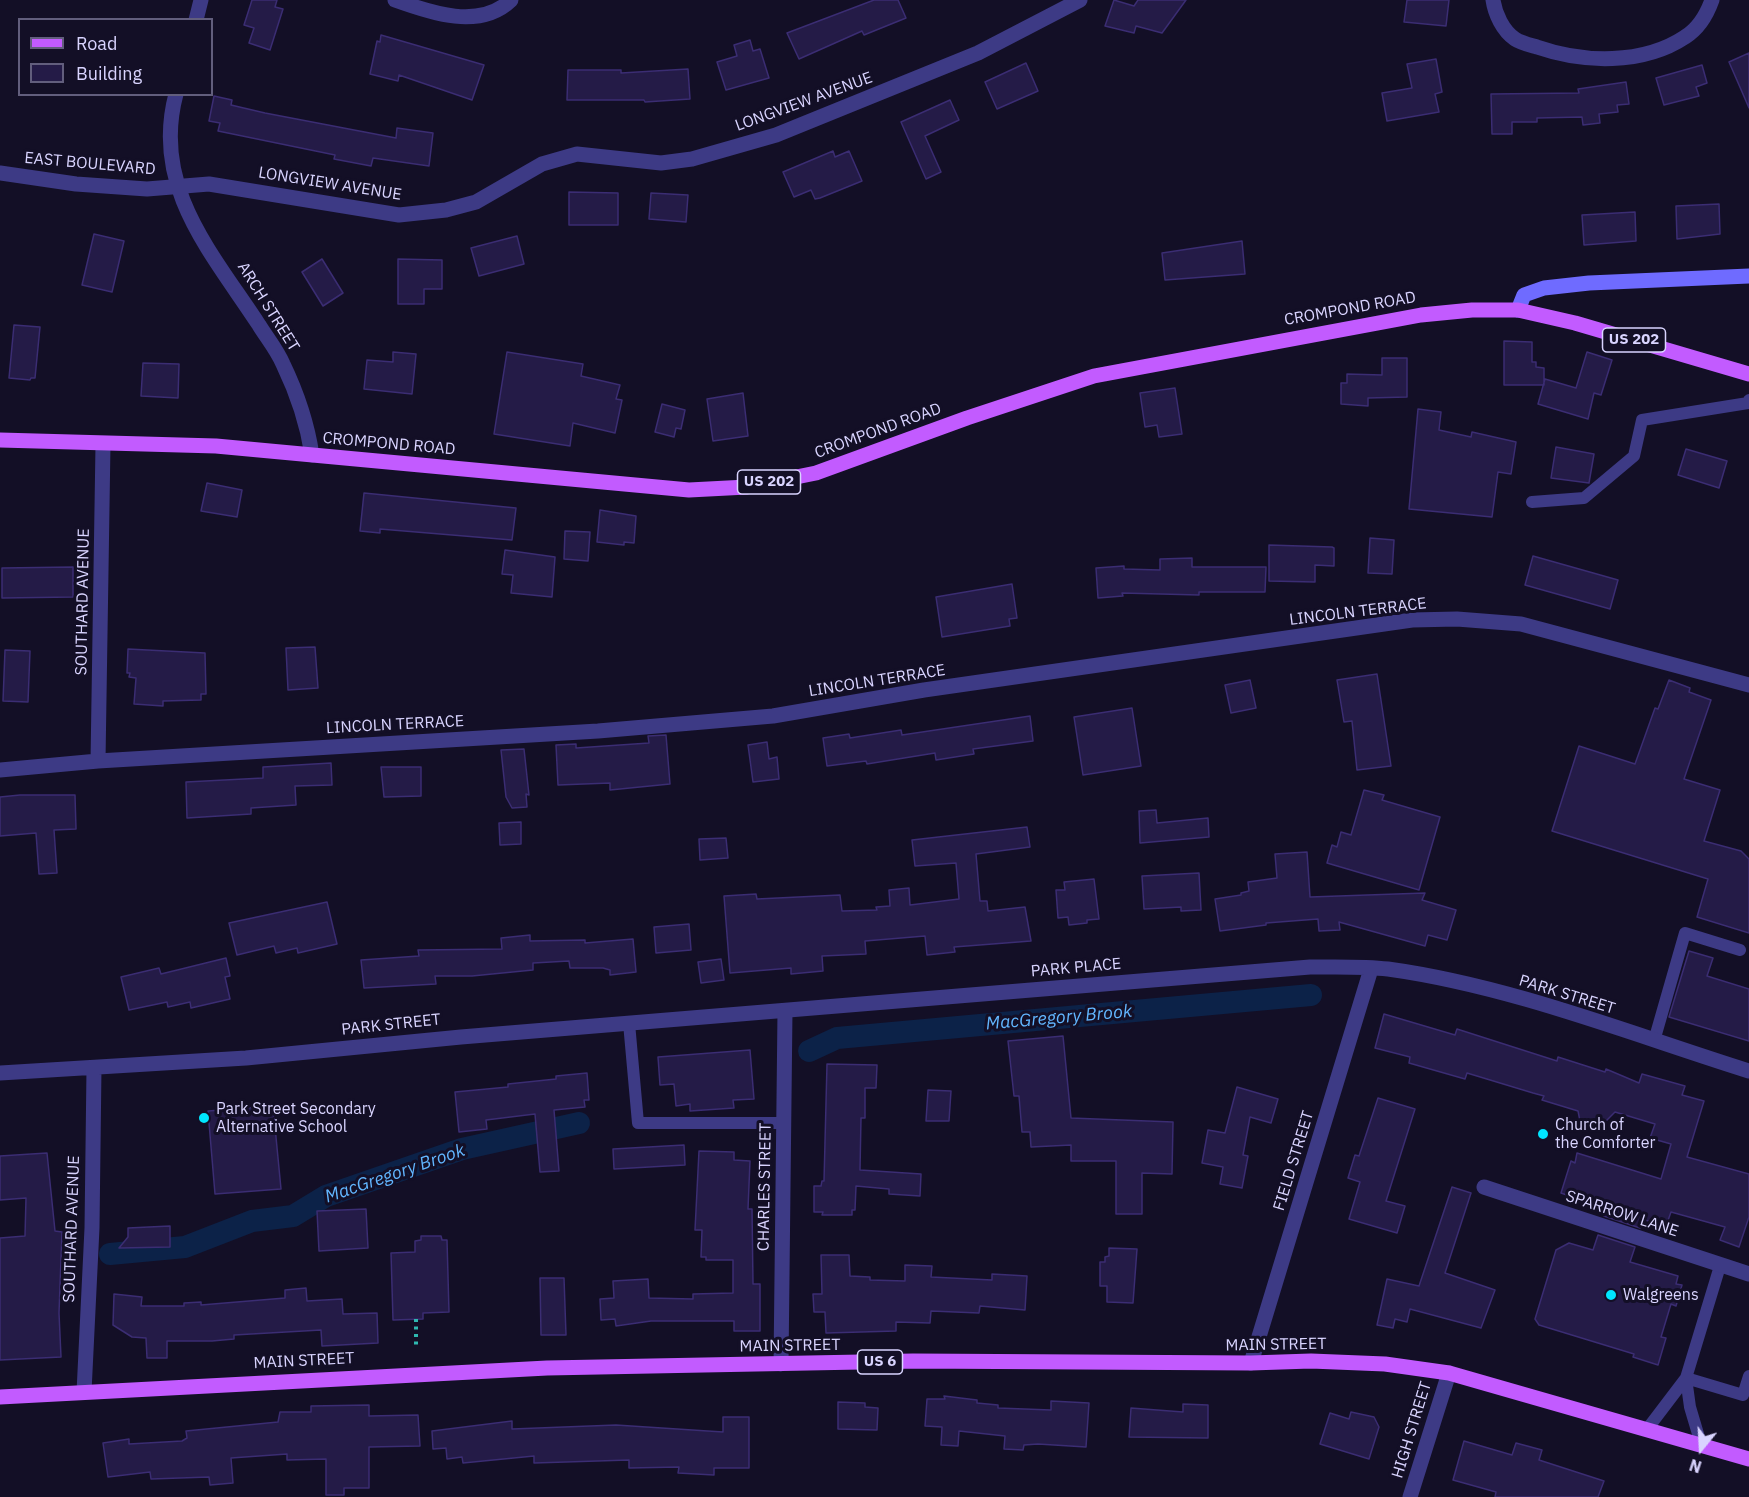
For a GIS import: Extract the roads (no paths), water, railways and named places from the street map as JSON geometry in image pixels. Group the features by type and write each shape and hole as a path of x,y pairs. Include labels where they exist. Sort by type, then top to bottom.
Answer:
{"main road":[{"name":"CROMPOND ROAD","path":"0,440 216,447 312,454 624,486 689,490 747,487 816,473 967,418 1094,376 1421,315 1472,310 1518,310 1575,323 1749,374"},
{"name":"MAIN STREET","path":"0,1397 435,1372 913,1361 1251,1363 1311,1361 1385,1364 1449,1373 1749,1458"}],"street":[{"path":"196,18 201,0"},
{"path":"395,0 454,17 477,16 511,1"},
{"name":"LONGVIEW AVENUE","path":"177,186 209,184 399,215 446,210 476,202 542,164 577,154 661,163 692,159 776,135 978,53 1080,0"},
{"path":"1493,0 1495,10 1505,30 1516,40 1556,54 1603,60 1650,51 1685,37 1706,15 1712,0"},
{"name":"ARCH STREET","path":"176,96 168,147 177,186 187,214 283,362 307,422 312,454"},
{"name":"EAST BOULEVARD","path":"0,173 76,184 147,189 177,186"},
{"path":"1518,310 1524,295 1544,288 1648,279 1749,276"},
{"name":"SOUTHARD AVENUE","path":"98,761 103,444"},
{"name":"LINCOLN TERRACE","path":"0,770 98,761 598,731 773,716 924,690 1412,620 1456,619 1521,624 1749,685"},
{"name":"PARK PLACE","path":"785,1011 1310,967 1371,969"},
{"name":"PARK STREET","path":"1371,969 1452,982 1530,1002 1749,1071"},
{"name":"FIELD STREET","path":"1251,1363 1371,969"},
{"name":"PARK STREET","path":"0,1073 246,1058 785,1011"},
{"name":"CHARLES STREET","path":"781,1364 785,1011"},
{"name":"SOUTHARD AVENUE","path":"84,1392 92,1228 94,1068"},
{"name":"SPARROW LANE","path":"1484,1187 1749,1274"},
{"name":"HIGH STREET","path":"1410,1497 1449,1373"}],"lane":[{"path":"1532,502 1584,498 1634,456 1642,420 1748,403 1749,400"},
{"path":"1654,1041 1684,933 1740,950"},
{"path":"630,1023 638,1123 783,1123"},
{"path":"1648,1428 1686,1378 1720,1266"},
{"path":"1686,1378 1743,1395 1749,1376"},
{"path":"1686,1378 1690,1407 1701,1444"}],"waterway":[{"name":"MacGregory Brook","path":"809,1051 837,1038 1311,995"},
{"name":"MacGregory Brook","path":"110,1254 185,1247 252,1221 293,1216 326,1196 462,1149 579,1123"}],"place":[{"name":"Park Street Secondary Alternative School","path":"204,1118"},
{"name":"Church of the Comforter","path":"1543,1134"},
{"name":"Walgreens","path":"1611,1295"}]}
